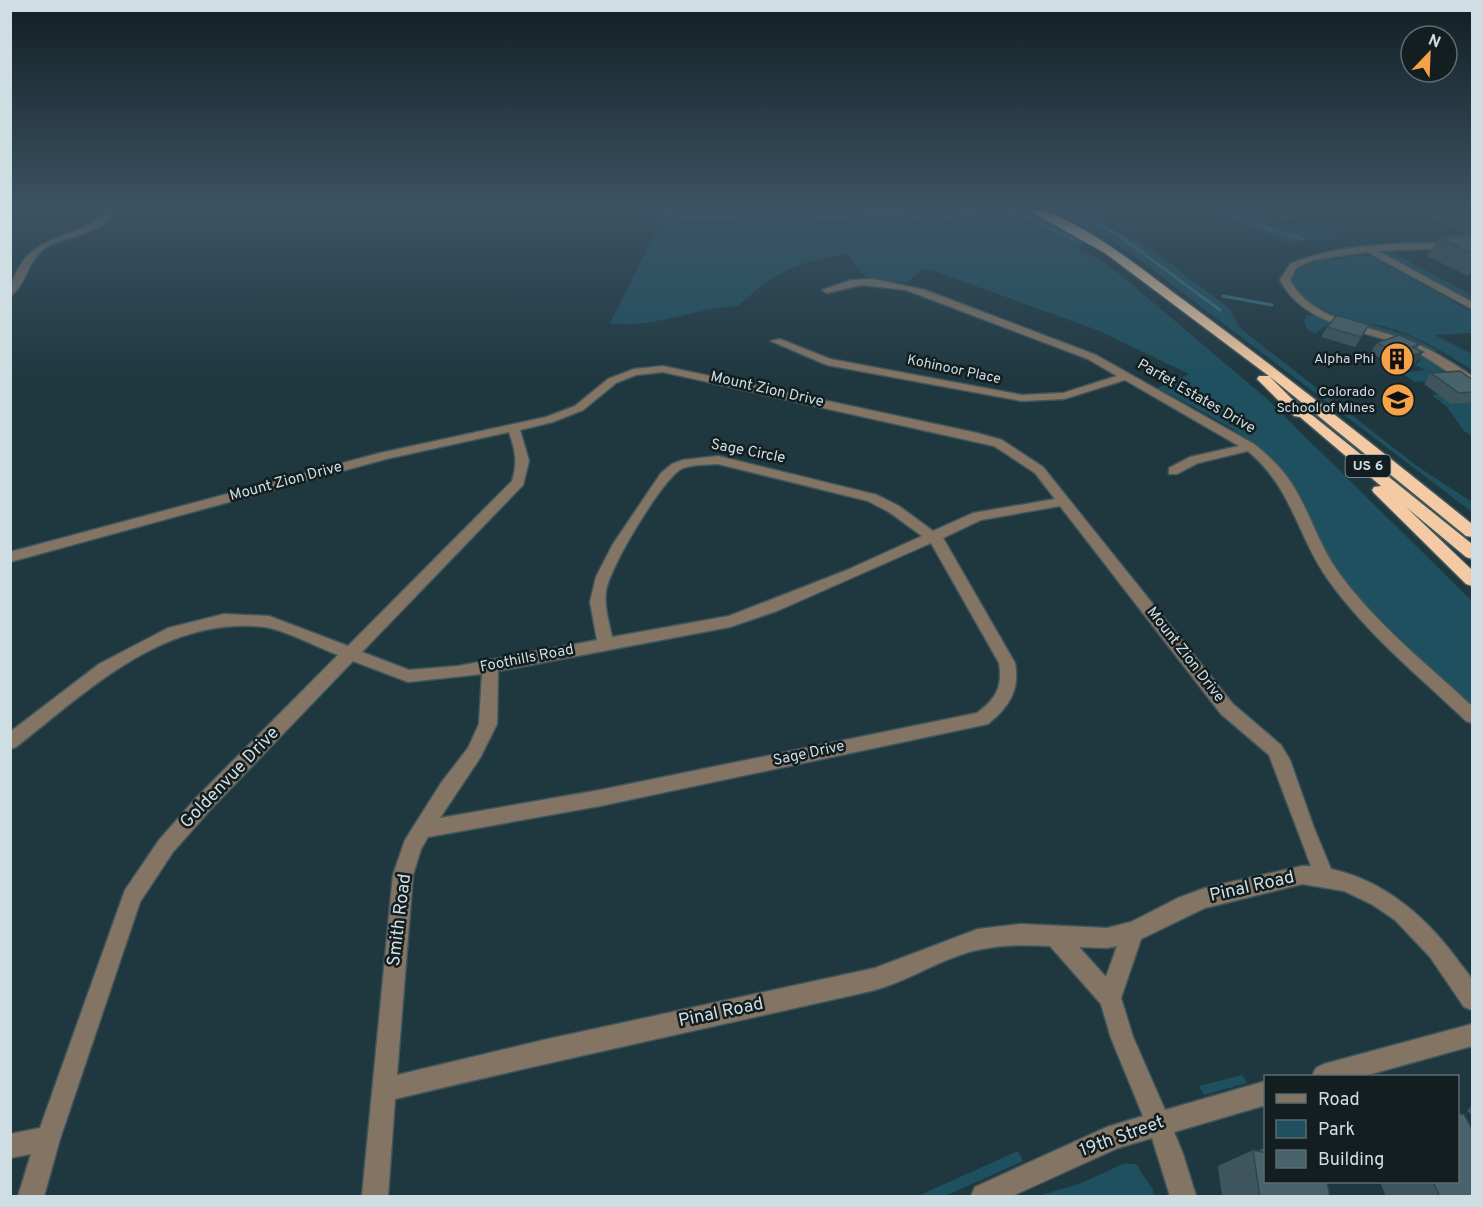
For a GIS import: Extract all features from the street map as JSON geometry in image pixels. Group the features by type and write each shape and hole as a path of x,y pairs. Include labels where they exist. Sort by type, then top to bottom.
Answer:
{"highway":[{"name":"US 6","path":"1130,265 1249,353 1473,532"},
{"name":"US 6","path":"1181,304 1264,379 1473,553"},
{"path":"1264,379 1473,580"},
{"path":"1323,411 1473,520"}],"street":[{"path":"10,293 25,265"},
{"path":"1294,265 1286,277 1287,287 1298,299 1320,314 1407,343 1434,356 1473,381"},
{"path":"1398,265 1473,306"},
{"name":"Parfet Estates Drive","path":"827,290 861,281 896,284 1057,342 1128,376 1250,447 1268,462 1290,490 1323,562 1337,582 1357,605 1473,716"},
{"name":"Kohinoor Place","path":"776,341 827,362 1022,398 1064,396 1128,376"},
{"name":"Mount Zion Drive","path":"10,557 341,467 567,414 624,375 652,370 673,370 998,443 1029,461 1065,501 1227,709 1275,750 1281,760 1304,828 1325,877"},
{"name":"Goldenvue Drive","path":"31,1197 48,1139 132,897 166,846 203,804 518,482 524,468 524,457 513,428"},
{"path":"1173,471 1194,460 1250,447"},
{"name":"Sage Circle","path":"606,644 598,602 599,588 606,570 665,476 676,467 687,463 718,460 850,491 894,509 930,536"},
{"name":"Foothills Road","path":"10,742 105,668 168,634 196,625 224,620 269,622 352,652 408,676 458,672 730,621 772,608 978,516 1065,501"},
{"name":"Sage Drive","path":"423,829 600,798 982,719 998,707 1007,696 1010,675 1007,663 939,542 930,536"},
{"name":"Smith Road","path":"375,1197 403,875 412,846 447,789 474,753 488,724 490,665"},
{"name":"Pinal Road","path":"385,1090 548,1051 875,979 960,944 978,939 1020,934 1107,938 1134,932 1185,905 1229,890 1302,875 1325,877 1363,889 1402,913 1437,950 1473,999"},
{"path":"1110,998 1121,962 1134,932"},
{"path":"1055,936 1110,998 1122,1038 1171,1154 1183,1197"},
{"path":"1331,1075 1473,1035"},
{"name":"19th Street","path":"984,1197 1116,1136 1264,1094"},
{"path":"10,1146 48,1139"}],"green space":[{"path":"639,265 800,265 776,276 738,306 706,310 658,321 610,323"},
{"path":"856,265 1108,265 1266,398 1472,601 1472,707 1351,590 1325,551 1295,489 1276,464 1246,438 1229,427 1158,388 1189,374 1097,330 924,268 907,283 865,277"},
{"path":"1147,265 1172,265 1230,309 1240,328 1417,466 1472,502 1472,512"},
{"path":"1305,265 1387,265 1472,312 1472,333 1435,335 1472,354 1472,370 1434,347 1408,335 1366,323 1409,336 1439,351 1432,351 1355,324 1319,307 1303,296 1291,283 1293,271"},
{"path":"1407,265 1416,265 1472,295 1472,301"},
{"path":"1313,314 1335,324 1328,324 1315,334 1307,329 1304,321 1307,315 1315,316"},
{"path":"1417,351 1459,379 1414,382 1402,373 1425,370 1415,365 1421,360 1413,355 1415,352 1423,356"},
{"path":"1438,394 1472,402 1472,436 1464,431 1447,407 1432,395"},
{"path":"1242,1075 1247,1083 1204,1095 1199,1086"},
{"path":"1018,1151 1023,1161 945,1196 923,1196 922,1194"},
{"path":"1123,1164 1136,1164 1153,1190 1154,1196 1038,1196 1079,1184"}],"building":[{"path":"1336,316 1369,325 1361,337 1327,327"},
{"path":"1399,335 1420,344 1412,347 1423,352 1406,357 1377,343"},
{"path":"1460,371 1473,380 1473,392 1459,393 1431,373"},
{"path":"1459,1114 1464,1114 1473,1131 1473,1197 1440,1197 1433,1183 1459,1183"},
{"path":"1253,1150 1264,1153 1264,1183 1327,1183 1330,1197 1260,1197"}],"waterway":[{"path":"1159,265 1220,310"},
{"path":"1223,296 1272,305"}],"place":[{"name":"Alpha Phi","path":"1397,359"},
{"name":"Colorado School of Mines","path":"1398,400"}]}
